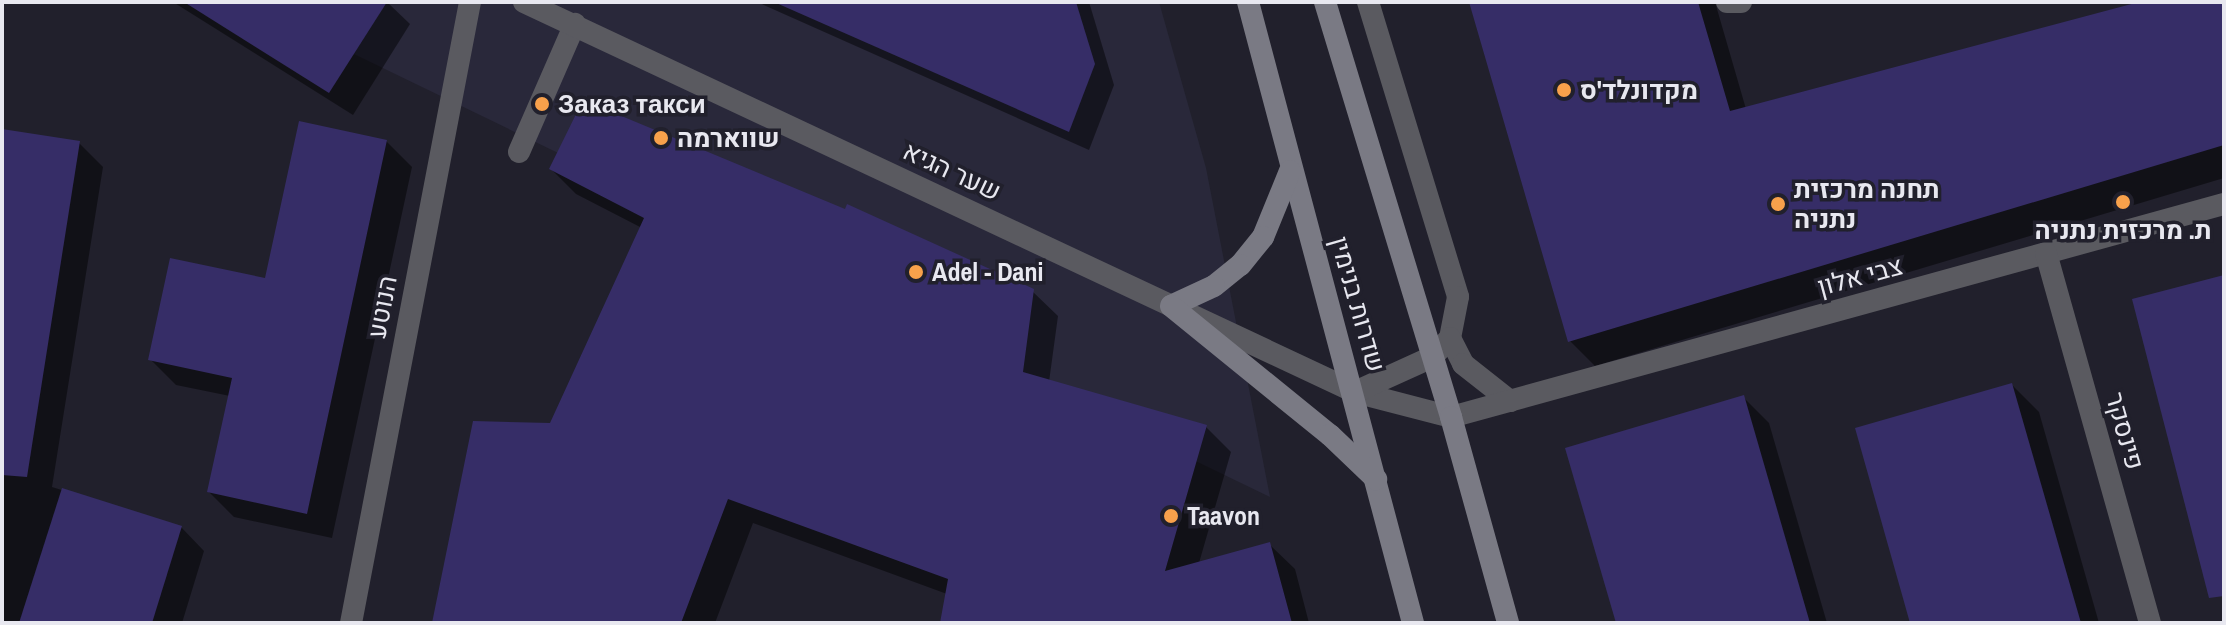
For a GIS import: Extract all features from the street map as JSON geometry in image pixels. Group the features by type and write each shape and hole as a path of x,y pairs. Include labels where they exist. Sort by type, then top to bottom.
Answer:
{"main road":[{"name":"שדרות בנימין","path":"1248,2 1290,169 1355,392 1413,623"},
{"name":"שדרות בנימין","path":"1325,2 1451,417 1508,623"},
{"path":"1290,169 1263,237 1240,265 1214,286 1171,306 1309,416 1376,479"}],"street":[{"name":"הנוטע","path":"351,623 470,2"},
{"name":"שער הגיא","path":"524,2 1355,392 1451,417"},
{"path":"1355,392 1432,357 1450,338 1458,297 1368,2"},
{"path":"1727,2 1741,2"},
{"path":"519,152 575,24"},
{"name":"צבי אלון","path":"1451,417 2224,204"},
{"name":"פינסקר","path":"2046,253 2150,623"},
{"path":"1450,338 1463,364 1510,401"}],"shaded area":[{"path":"246,2 1159,2 1206,168 1270,497"}],"building":[{"path":"184,2 387,2 329,93"},
{"path":"774,2 1076,2 1095,64 1069,132"},
{"name":"תחנה מרכזית נתניה","path":"1469,2 1698,2 1730,111 2139,2 2224,2 2224,145 1568,342"},
{"path":"583,100 845,209 847,204 1034,289 1023,372 1207,425 1165,571 1270,542 1292,623 940,623 948,579 728,499 681,623 432,623 473,421 550,423 644,218 549,169"},
{"path":"299,121 387,140 307,514 207,492 232,378 148,360 170,258 265,278"},
{"path":"2,129 80,141 27,477 2,475"},
{"path":"2224,275 2224,596 2209,598 2132,299"},
{"path":"2012,383 2081,623 1910,623 1855,428"},
{"path":"1744,395 1810,623 1616,623 1565,448"},
{"path":"62,488 182,526 152,623 19,623"}],"place":[{"name":"מקדונלד'ס","path":"1564,90"},
{"name":"Заказ такси","path":"542,104"},
{"name":"שווארמה","path":"661,138"},
{"name":"ת. מרכזית נתניה","path":"2123,202"},
{"name":"תחנה מרכזית נתניה","path":"1778,204"},
{"name":"Adel - Dani","path":"916,272"},
{"name":"Taavon","path":"1171,516"}]}
